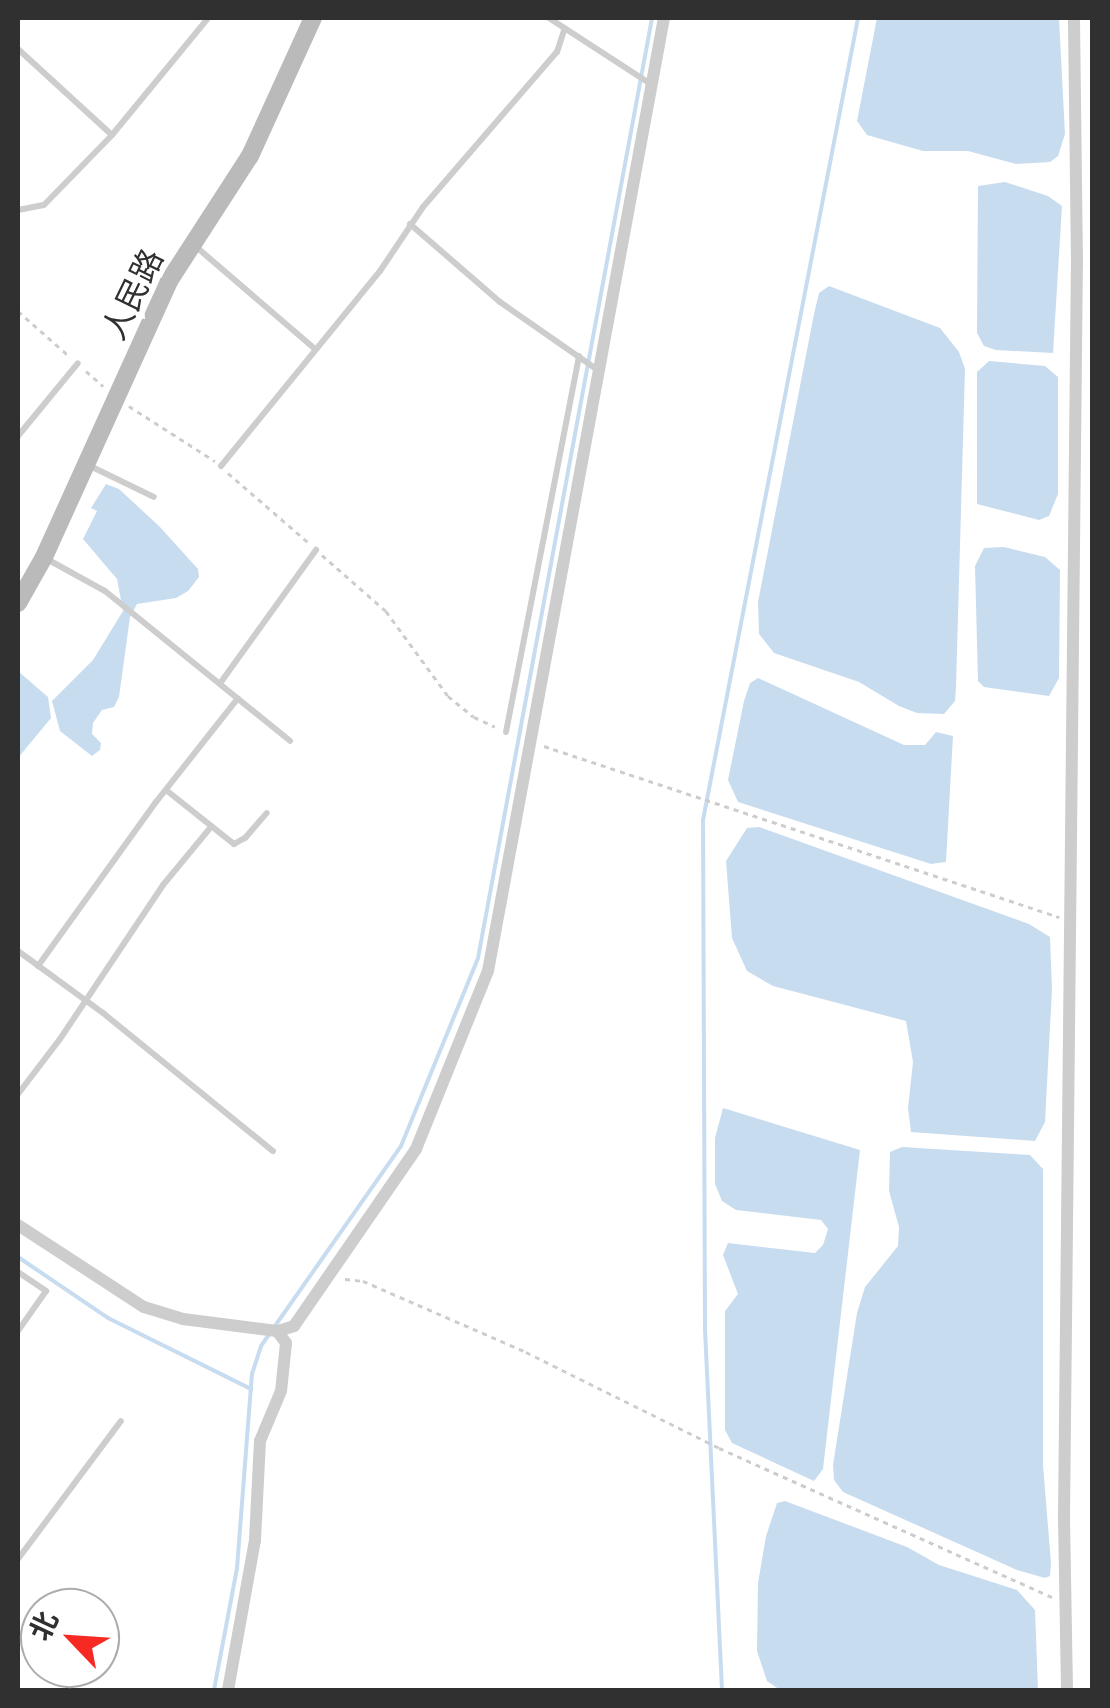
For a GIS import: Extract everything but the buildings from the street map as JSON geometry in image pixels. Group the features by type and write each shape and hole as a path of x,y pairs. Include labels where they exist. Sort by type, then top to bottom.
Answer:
{"street":[{"name":"人民路","path":"18,604 44,558 169,281 258,141 312,18"},
{"path":"18,1225 144,1307 182,1319 273,1330 294,1326 416,1149 488,972 664,18"},
{"path":"1067,1690 1077,265 1074,18"},
{"path":"228,1690 254,1540 260,1440 282,1392 286,1343 273,1330"}],"lane":[{"path":"18,210 44,205 112,134 208,18"},
{"path":"550,18 649,84"},
{"path":"220,466 380,270 410,224 557,52 564,30"},
{"path":"18,49 112,134"},
{"path":"410,224 469,270 500,302 597,369"},
{"path":"193,244 316,349"},
{"path":"506,732 581,358"},
{"path":"18,436 78,364"},
{"path":"87,464 154,498"},
{"path":"221,682 316,550"},
{"path":"44,558 105,591 290,740"},
{"path":"38,966 238,698"},
{"path":"166,790 234,844 245,838 267,813"},
{"path":"18,1094 164,885 211,827"},
{"path":"18,951 274,1151"},
{"path":"18,1272 46,1291 18,1331"},
{"path":"18,1559 122,1421"}],"path":[{"path":"18,311 118,398 220,466 386,611 448,696 474,717 506,732"},
{"path":"531,742 713,798 1070,920"},
{"path":"328,1277 363,1281 436,1312 716,1447 1065,1601"}],"water":[{"path":"877,18 1059,18 1065,134 1058,156 1050,162 1016,164 968,151 923,151 867,135 857,121"},
{"path":"1005,182 1048,196 1062,206 1053,353 996,350 984,346 977,333 978,186"},
{"path":"829,286 940,328 959,352 965,369 956,687 955,701 944,714 917,713 859,682 774,653 759,634 758,602 814,314 819,293"},
{"path":"989,361 1045,366 1058,377 1058,494 1049,516 1039,520 977,504 977,372"},
{"path":"106,484 119,489 160,527 198,569 199,577 176,598 137,604 130,617 119,697 114,707 102,710 93,723 92,734 101,743 100,750 92,756 60,731 52,701 93,660 123,611 117,579 83,539 97,511 91,508"},
{"path":"1004,547 1045,557 1060,570 1059,678 1049,696 984,687 978,681 975,566 984,548"},
{"path":"18,671 48,697 51,718 18,758"},
{"path":"758,678 904,745 925,745 936,732 953,736 946,862 931,864 738,802 728,780 744,701 750,683"},
{"path":"759,827 1029,924 1050,937 1052,989 1045,1122 1035,1141 911,1132 908,1108 913,1062 906,1021 773,986 747,971 732,938 726,861 747,828"},
{"path":"723,1108 860,1150 823,1469 814,1481 732,1443 725,1430 725,1311 738,1294 723,1255 728,1243 815,1253 823,1245 828,1229 821,1220 736,1210 722,1201 715,1184 715,1138"},
{"path":"902,1147 1030,1155 1043,1169 1043,1465 1051,1563 1050,1576 1045,1578 1017,1570 843,1492 834,1480 833,1465 857,1313 865,1287 898,1246 899,1227 889,1191 890,1152"},
{"path":"785,1501 907,1547 939,1565 1017,1590 1035,1610 1038,1690 780,1690 767,1681 757,1651 758,1583 766,1536 777,1503"}],"waterway":[{"path":"214,1690 237,1568 252,1374 261,1346 401,1146 478,958 652,18"},
{"path":"722,1690 705,1331 703,820 858,18"},
{"path":"18,1257 108,1318 251,1389"}]}
